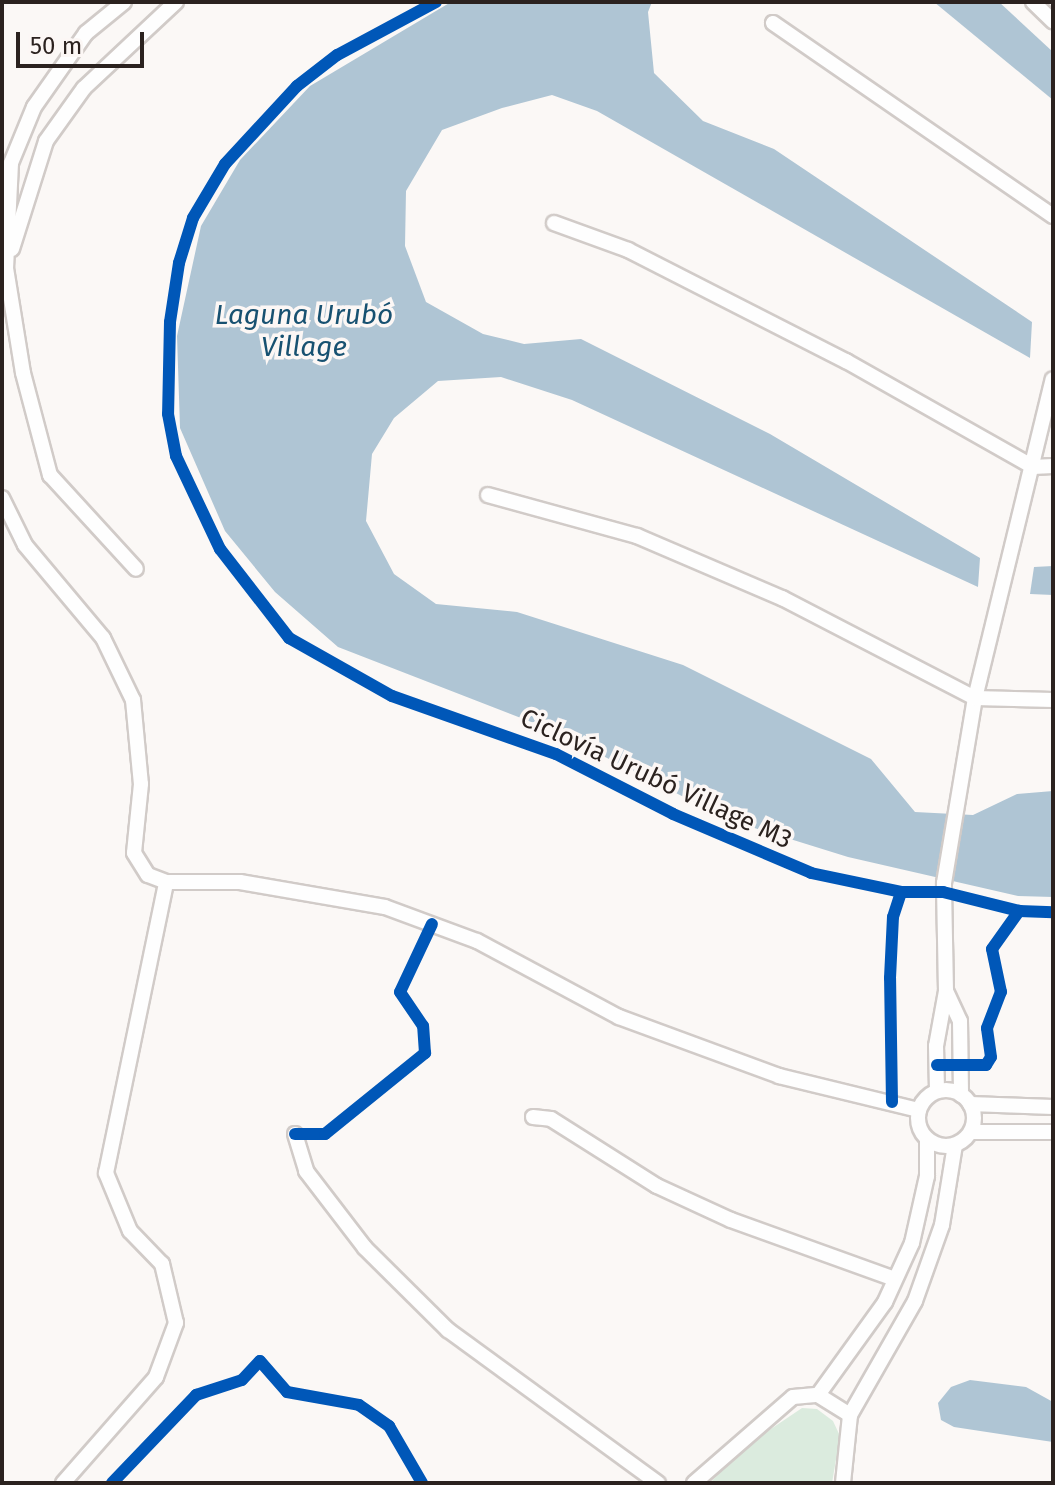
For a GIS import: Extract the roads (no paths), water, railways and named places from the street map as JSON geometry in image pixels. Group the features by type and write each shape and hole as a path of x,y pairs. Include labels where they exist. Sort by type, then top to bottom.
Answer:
{"street":[{"path":"124,2 86,33 34,107 11,163 6,268 23,373 50,475 136,569"},
{"path":"6,268 46,141 84,88 176,2"},
{"path":"1033,2 1053,21"},
{"path":"773,23 1053,216"},
{"path":"554,223 628,250 846,361 1033,467 1053,466"},
{"path":"818,1395 895,1279 912,1243 927,1176 927,1140 919,1126 919,1110 937,1090 936,1046 946,991 944,883 975,698 1053,379"},
{"path":"488,495 637,536 782,598 975,698 1053,700"},
{"path":"2,498 25,545 103,638 133,700 141,784 134,853 148,875 166,882 240,882 385,907 477,941 619,1017 779,1076 919,1110"},
{"path":"63,1483 156,1377 176,1323 162,1264 130,1231 106,1173 166,882"},
{"path":"946,991 960,1021 971,1132"},
{"path":"937,1090 966,1099 1053,1107"},
{"path":"533,1117 551,1119 657,1186 731,1220 895,1279"},
{"path":"843,1483 850,1415 915,1301 942,1225 955,1145 971,1132 1053,1132"},
{"path":"295,1134 306,1171 365,1248 448,1330 658,1483"},
{"path":"927,1140 955,1145"},
{"path":"694,1483 793,1397 818,1395 850,1415"}],"water":[{"name":"Laguna Urubó Village","path":"451,2 652,2 648,12 654,73 703,121 774,149 1032,322 1030,358 597,111 552,95 502,108 442,130 406,191 405,246 426,302 483,334 524,344 581,339 770,434 980,558 978,587 572,400 501,377 438,381 394,418 372,454 366,521 394,574 436,604 517,612 683,665 871,759 915,812 973,815 1017,794 1053,791 1053,897 1018,896 848,857 729,820 552,730 338,647 275,592 225,531 180,428 177,336 201,226 240,160 310,86"},
{"path":"934,2 999,2 1053,52 1053,100"},
{"path":"1053,566 1053,595 1030,594 1034,567"},
{"path":"970,1380 1026,1387 1053,1402 1053,1442 954,1427 941,1420 938,1403 951,1387"}]}
